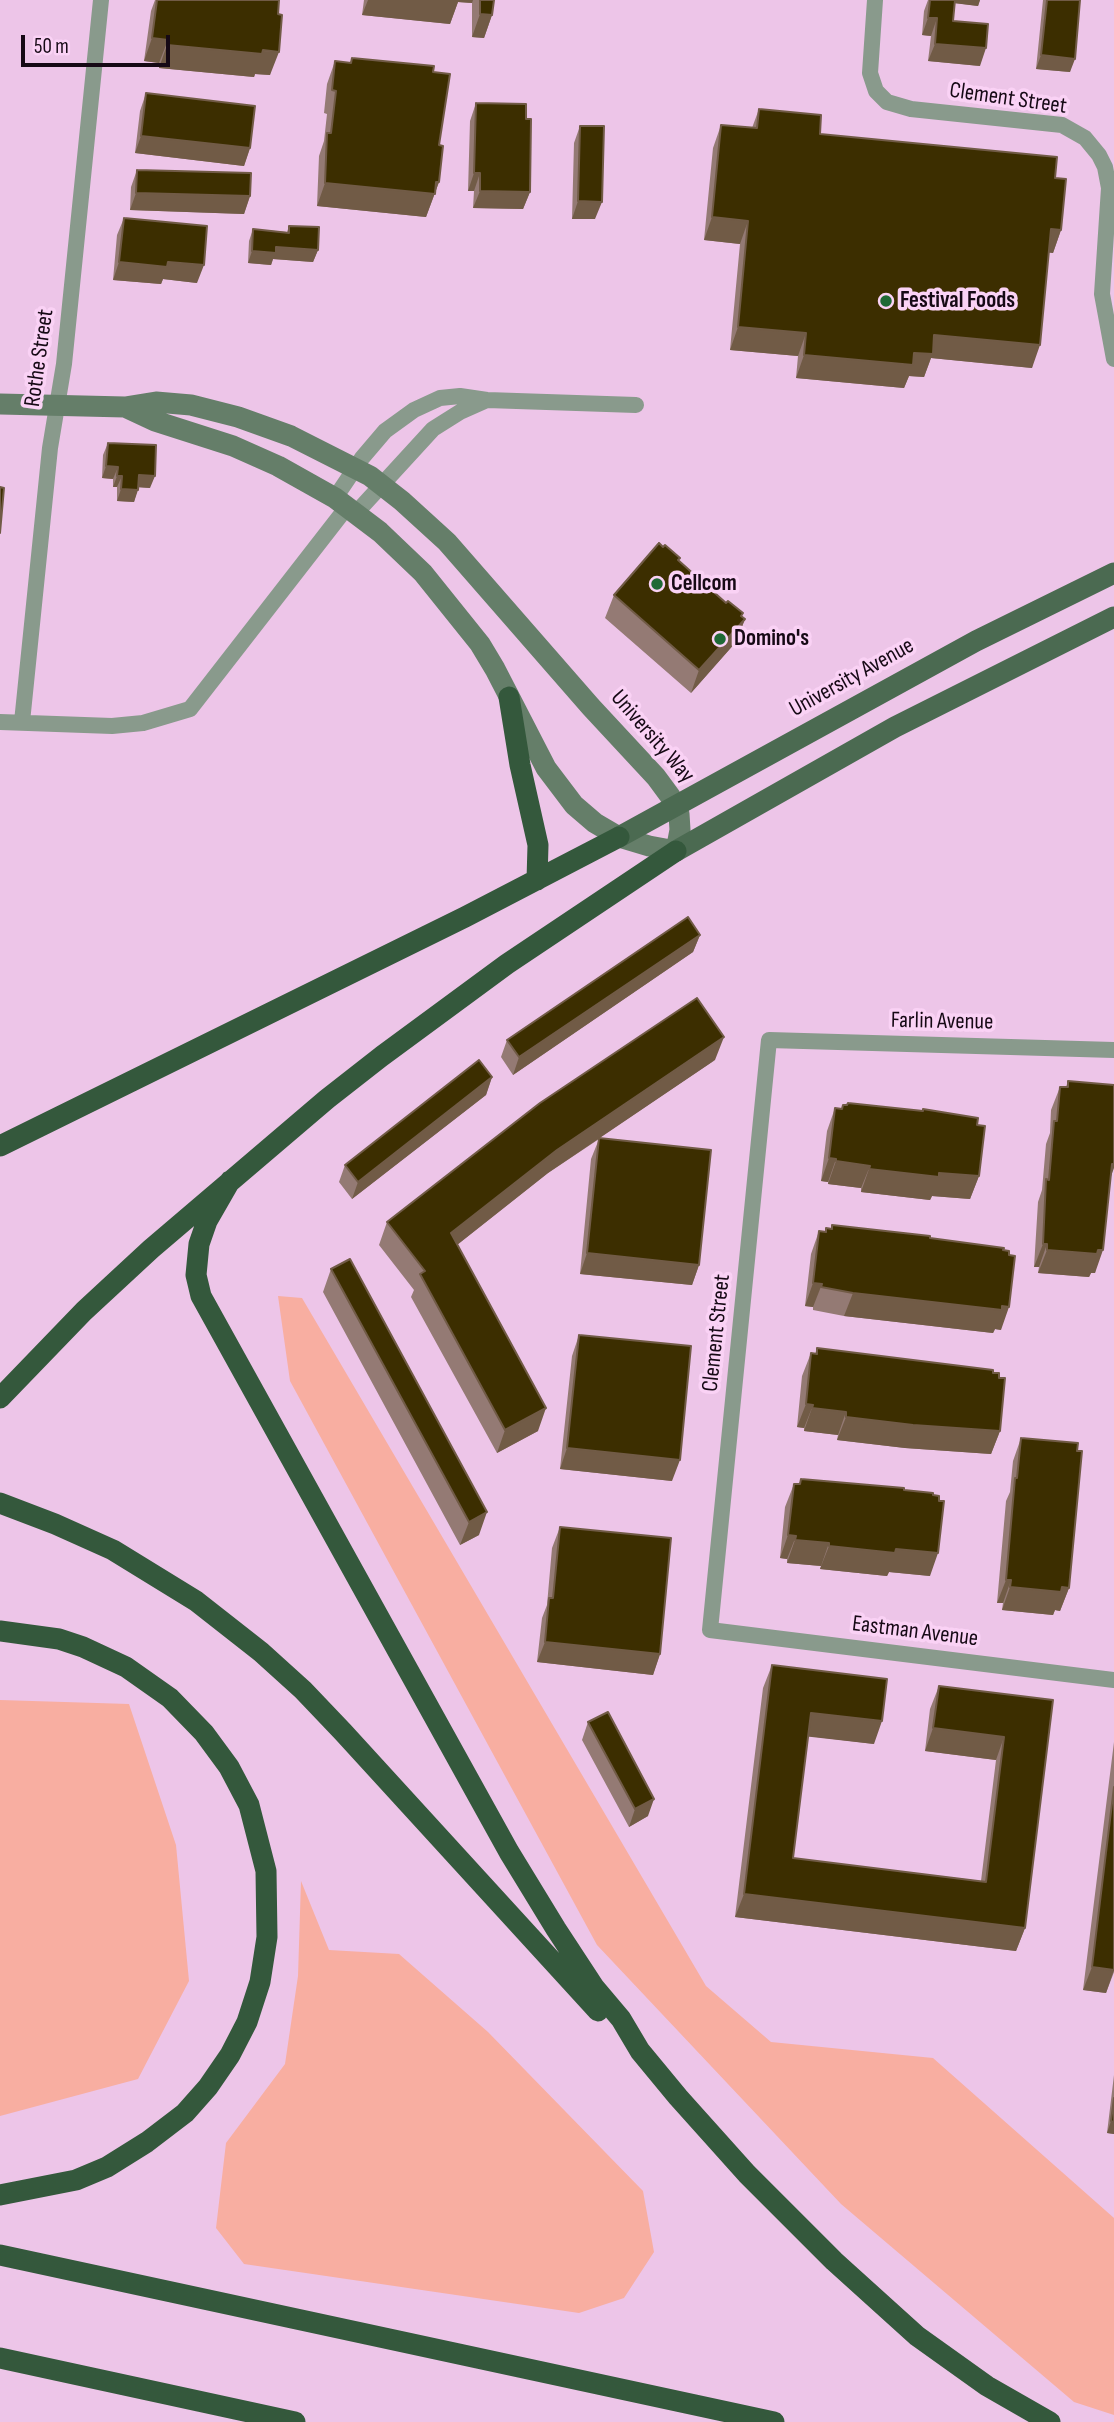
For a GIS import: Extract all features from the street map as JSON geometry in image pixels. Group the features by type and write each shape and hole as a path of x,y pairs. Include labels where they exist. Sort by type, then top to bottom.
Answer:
{"highway":[{"path":"509,697 520,765 538,845 537,880"},
{"path":"0,1146 619,837"},
{"path":"0,1398 84,1311 151,1249 361,1072 575,917 676,851"},
{"path":"230,1181 207,1221 197,1252 197,1282 204,1304 515,1863 594,1987 621,2019 640,2051"},
{"path":"2,1504 113,1550 196,1601 261,1652 303,1690 613,2029 640,2051 747,2174 834,2261 917,2336 987,2386 1050,2422"},
{"path":"0,1631 59,1639 126,1667 170,1698 204,1733 229,1767 248,1805 266,1871 267,1914 267,1937 260,1982 247,2022 230,2055 208,2087 185,2113 107,2167 76,2180 0,2195"},
{"path":"0,2255 774,2422"},
{"path":"0,2358 295,2422"}],"main road":[{"name":"University Way","path":"125,407 164,402 212,409 291,436 355,467 383,485 426,522 474,571 591,707 656,777 676,806 680,822 676,851"},
{"path":"0,404 125,407 155,421 264,459 306,480 346,506 400,549 443,596 480,644 545,768 586,817 619,837 676,851 895,727 1114,617"},
{"name":"University Avenue","path":"619,837 976,641 1114,573"}],"street":[{"name":"Rothe Street","path":"22,722 50,448 64,364 101,0"},
{"name":"Clement Street","path":"875,0 870,73 876,90 887,102 911,109 1058,124 1079,133 1099,155 1105,167 1109,188 1102,294 1114,359"},
{"path":"346,506 355,467 385,431 428,402 452,396 487,400 636,405"},
{"path":"0,722 112,726 143,723 190,709 346,506 383,485 433,429 487,400"},
{"name":"Clement Street","path":"709,1630 769,1040"},
{"name":"Farlin Avenue","path":"769,1040 1114,1050"},
{"name":"Eastman Avenue","path":"709,1630 1114,1680"}],"shaded area":[{"path":"278,1296 302,1298 706,1986 771,2042 933,2058 1114,2218 1114,2415 1074,2402 841,2204 597,1945 290,1381"},
{"path":"0,1700 129,1704 176,1845 189,1981 138,2079 0,2116"},
{"path":"301,1881 329,1950 399,1954 488,2032 643,2191 654,2252 624,2298 579,2313 244,2264 216,2228 226,2143 285,2064 298,1976"}],"building":[{"path":"157,0 279,0 278,14 282,15 279,52 263,50 262,54 167,45 168,40 152,38"},
{"path":"480,0 494,0 492,15 480,14"},
{"path":"930,0 955,0 953,21 988,24 986,48 935,44 937,18 928,18"},
{"path":"1047,0 1080,0 1075,59 1041,55"},
{"path":"352,58 434,66 433,72 450,74 439,145 443,146 439,182 436,182 435,194 325,183 327,133 331,133 336,91 332,90 335,61 351,63"},
{"path":"146,93 255,106 250,148 141,136"},
{"path":"476,103 526,104 526,119 531,119 530,192 480,191 480,173 474,173"},
{"name":"Festival Foods","path":"759,109 821,115 820,134 1057,157 1055,178 1066,179 1061,230 1051,229 1040,345 934,335 933,354 914,353 913,365 804,355 806,333 738,327 748,221 712,217 721,125 757,128"},
{"path":"580,126 604,126 602,202 578,201"},
{"path":"137,170 251,173 250,196 136,193"},
{"path":"124,218 207,226 204,265 168,262 167,267 119,262"},
{"path":"289,226 319,227 318,250 276,247 276,253 252,251 253,229 289,233"},
{"path":"108,443 156,445 155,476 139,475 138,490 121,489 122,476 117,476 118,467 106,466"},
{"path":"0,487 4,488 0,533"},
{"path":"659,543 680,558 678,560 726,603 728,601 743,613 741,616 745,619 699,670 614,595"},
{"path":"688,917 700,935 519,1057 507,1040"},
{"path":"697,998 724,1037 557,1150 451,1233 546,1408 505,1430 420,1274 425,1271 387,1222 540,1103"},
{"path":"479,1060 492,1077 358,1182 345,1165"},
{"path":"1068,1081 1114,1085 1114,1164 1103,1250 1098,1250 1097,1254 1047,1250 1047,1244 1043,1244 1046,1179 1049,1180 1054,1121 1057,1121 1060,1087 1068,1087"},
{"path":"848,1103 923,1109 978,1118 977,1125 985,1126 979,1176 939,1173 939,1177 869,1169 870,1166 829,1158 835,1108 842,1109 843,1105"},
{"path":"599,1138 711,1150 699,1265 587,1253"},
{"path":"832,1225 1004,1248 1003,1250 1009,1251 1009,1255 1015,1256 1009,1307 1002,1306 1002,1310 821,1287 822,1284 813,1283 819,1231 826,1232 826,1228 832,1229"},
{"path":"350,1259 487,1512 469,1522 331,1269"},
{"path":"579,1335 691,1346 680,1460 567,1448"},
{"path":"817,1348 993,1370 993,1373 999,1373 999,1378 1005,1378 1000,1431 846,1417 846,1412 812,1408 813,1405 806,1404 811,1353 817,1354"},
{"path":"1021,1438 1078,1443 1077,1451 1082,1451 1069,1588 1062,1587 1061,1592 1010,1587 1011,1580 1006,1580"},
{"path":"801,1479 904,1488 939,1496 939,1501 944,1501 938,1553 896,1549 895,1553 795,1540 796,1536 788,1535 794,1484 800,1484"},
{"path":"560,1527 671,1538 660,1654 545,1642 549,1598 553,1598"},
{"path":"772,1665 887,1679 882,1721 811,1713 793,1858 986,1882 1004,1737 933,1728 939,1686 1053,1700 1025,1928 744,1894"},
{"path":"608,1712 654,1799 635,1809 588,1722"},
{"path":"1114,1787 1114,1970 1092,1967"},
{"path":"1114,2098 1114,2122 1111,2121"}],"place":[{"name":"Festival Foods","path":"886,301"},
{"name":"Cellcom","path":"657,584"},
{"name":"Domino's","path":"720,639"}]}
